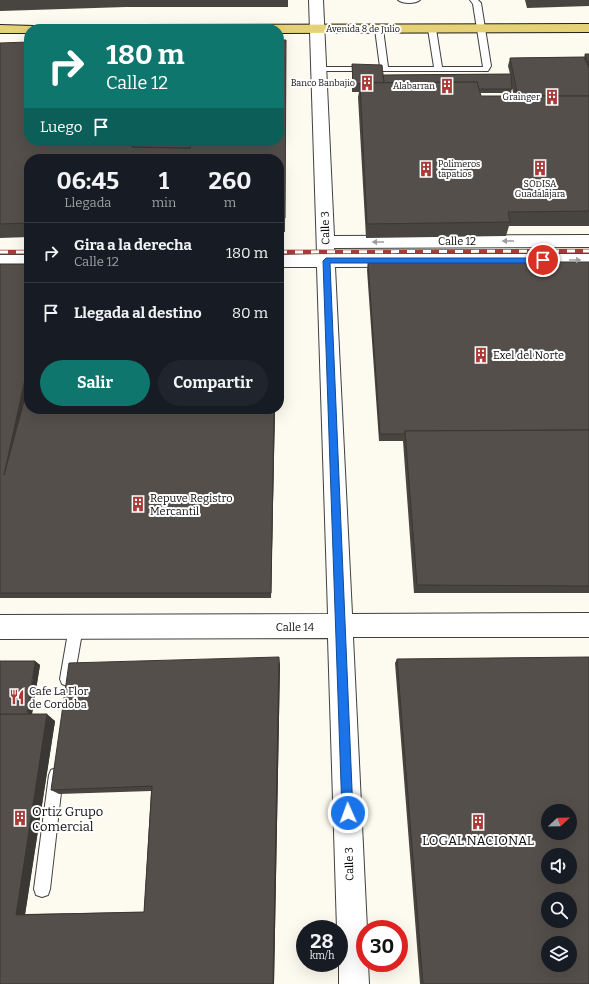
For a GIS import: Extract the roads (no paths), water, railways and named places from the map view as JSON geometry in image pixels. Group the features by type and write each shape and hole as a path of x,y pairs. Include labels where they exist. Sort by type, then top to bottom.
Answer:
{"main road":[{"name":"Avenida 8 de Julio","path":"284,29 589,28"},
{"path":"0,29 24,29"}],"street":[{"name":"Calle 3","path":"316,0 354,984"},
{"name":"Calle 12","path":"284,260 326,251 589,241"},
{"name":"Calle 12","path":"326,251 589,260"},
{"path":"0,261 24,261"},
{"name":"Calle 14","path":"0,627 589,625"}],"lane":[{"path":"402,0 416,0"},
{"path":"318,69 486,68 477,3 474,0"},
{"path":"379,29 384,69"},
{"path":"432,29 438,69"},
{"path":"66,694 76,627"},
{"path":"42,889 57,764"}],"railway":[{"path":"284,252 589,251"},
{"path":"0,252 24,252"}],"place":[{"name":"Banco Banbajio","path":"367,83"},
{"name":"Alabarran","path":"447,86"},
{"name":"Grainger","path":"552,97"},
{"name":"SODISA Guadalajara","path":"540,168"},
{"name":"Polimeros tapatios","path":"426,169"},
{"name":"Exel del Norte","path":"481,355"},
{"name":"Repuve Registro Mercantil","path":"138,504"},
{"name":"Cafe La Flor de Cordoba","path":"17,697"},
{"name":"Ortiz Grupo Comercial","path":"20,818"},
{"name":"LOGAL NACIONAL","path":"478,822"}]}
